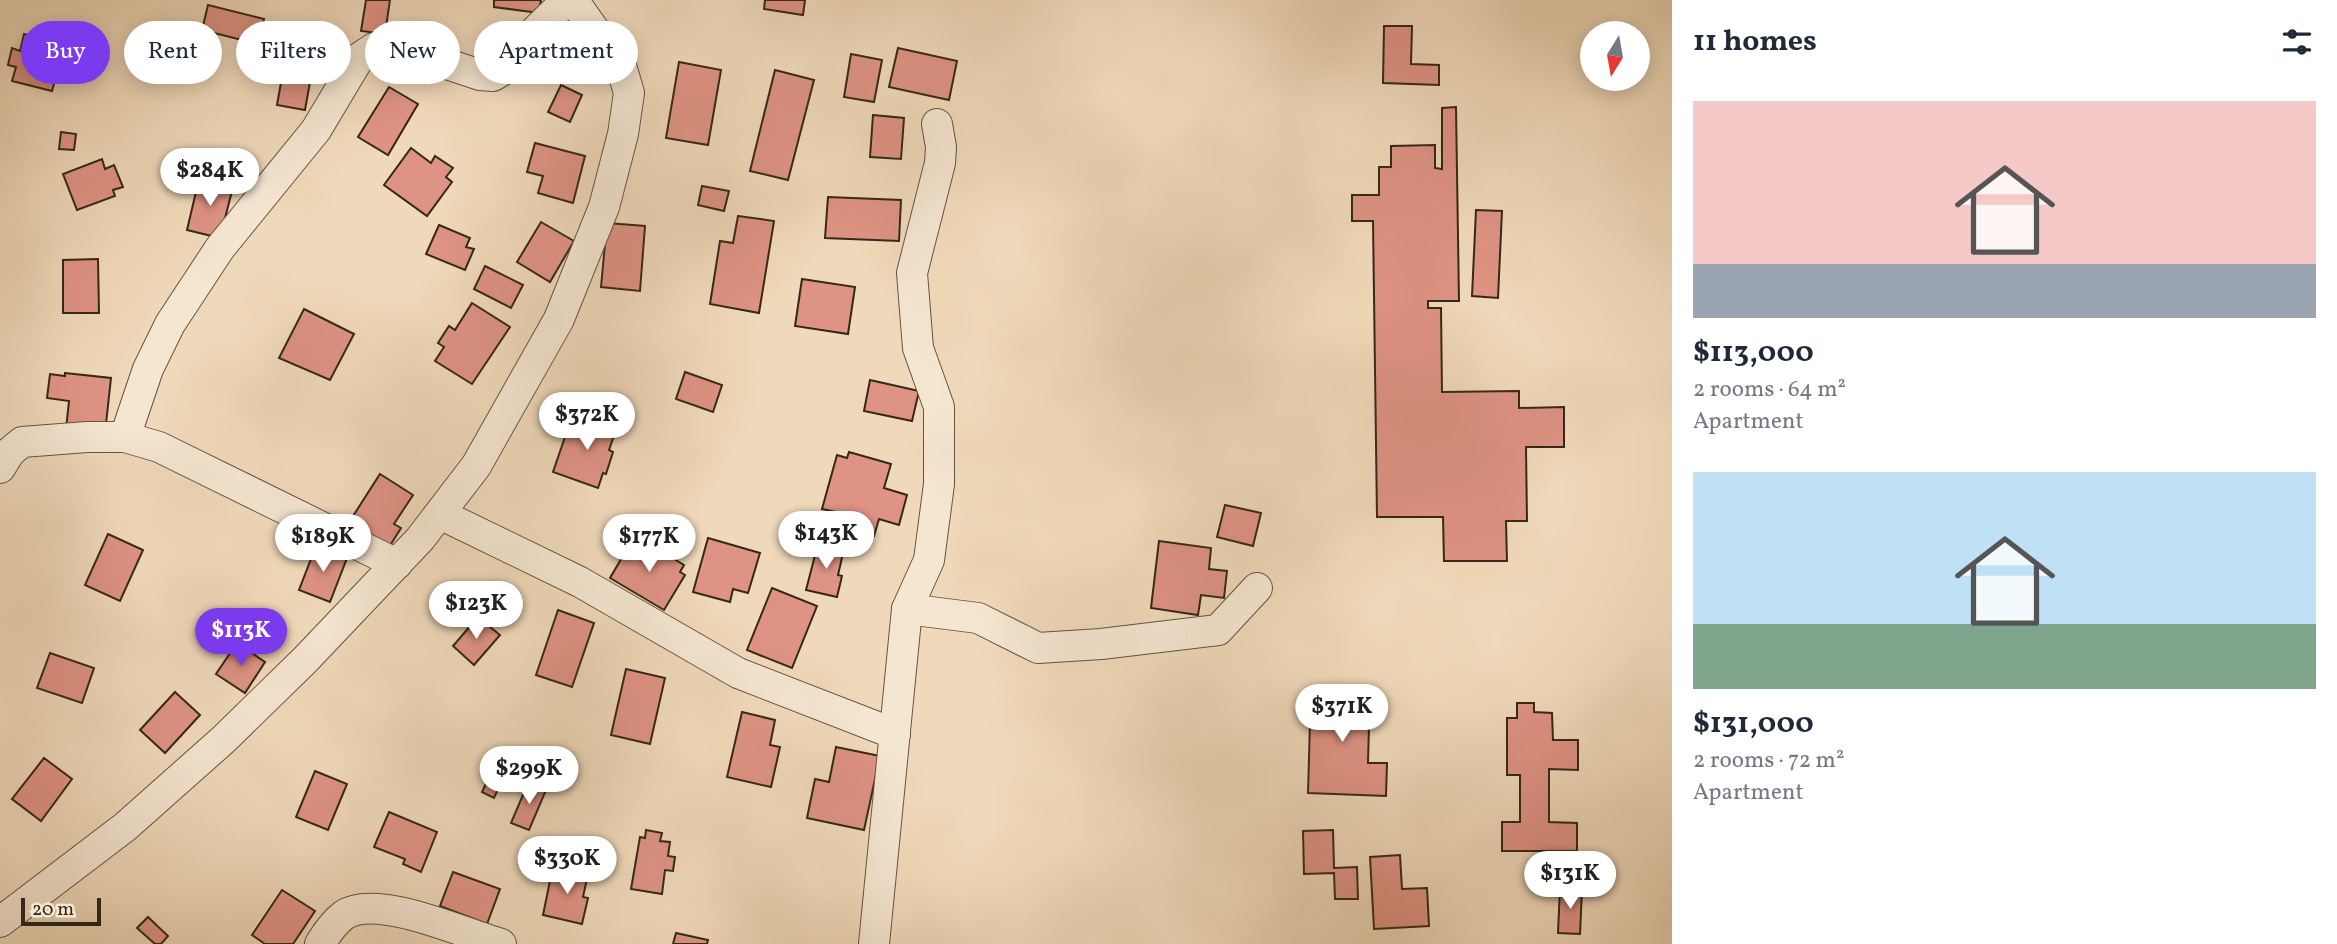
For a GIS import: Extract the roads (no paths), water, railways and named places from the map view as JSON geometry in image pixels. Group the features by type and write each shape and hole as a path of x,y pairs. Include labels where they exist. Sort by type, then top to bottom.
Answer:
{"street":[{"path":"125,437 148,369 170,324 220,248 316,130 359,58 374,48 390,46 480,75 493,76 503,70 529,37 567,0"},
{"path":"0,922 125,827 223,740 397,564 420,539 476,466 559,319 604,207 624,134 629,93 622,69 573,0"},
{"path":"874,944 907,609 929,560 939,484 939,407 918,348 912,287 912,273 940,163 941,147 937,124"},
{"path":"0,468 10,452 22,442 125,437 159,447 397,564"},
{"path":"440,514 580,582 738,673 895,734"},
{"path":"907,609 978,618 1038,648 1101,644 1218,630 1257,588"},
{"path":"320,944 344,916 375,908 401,912 501,944"}]}
